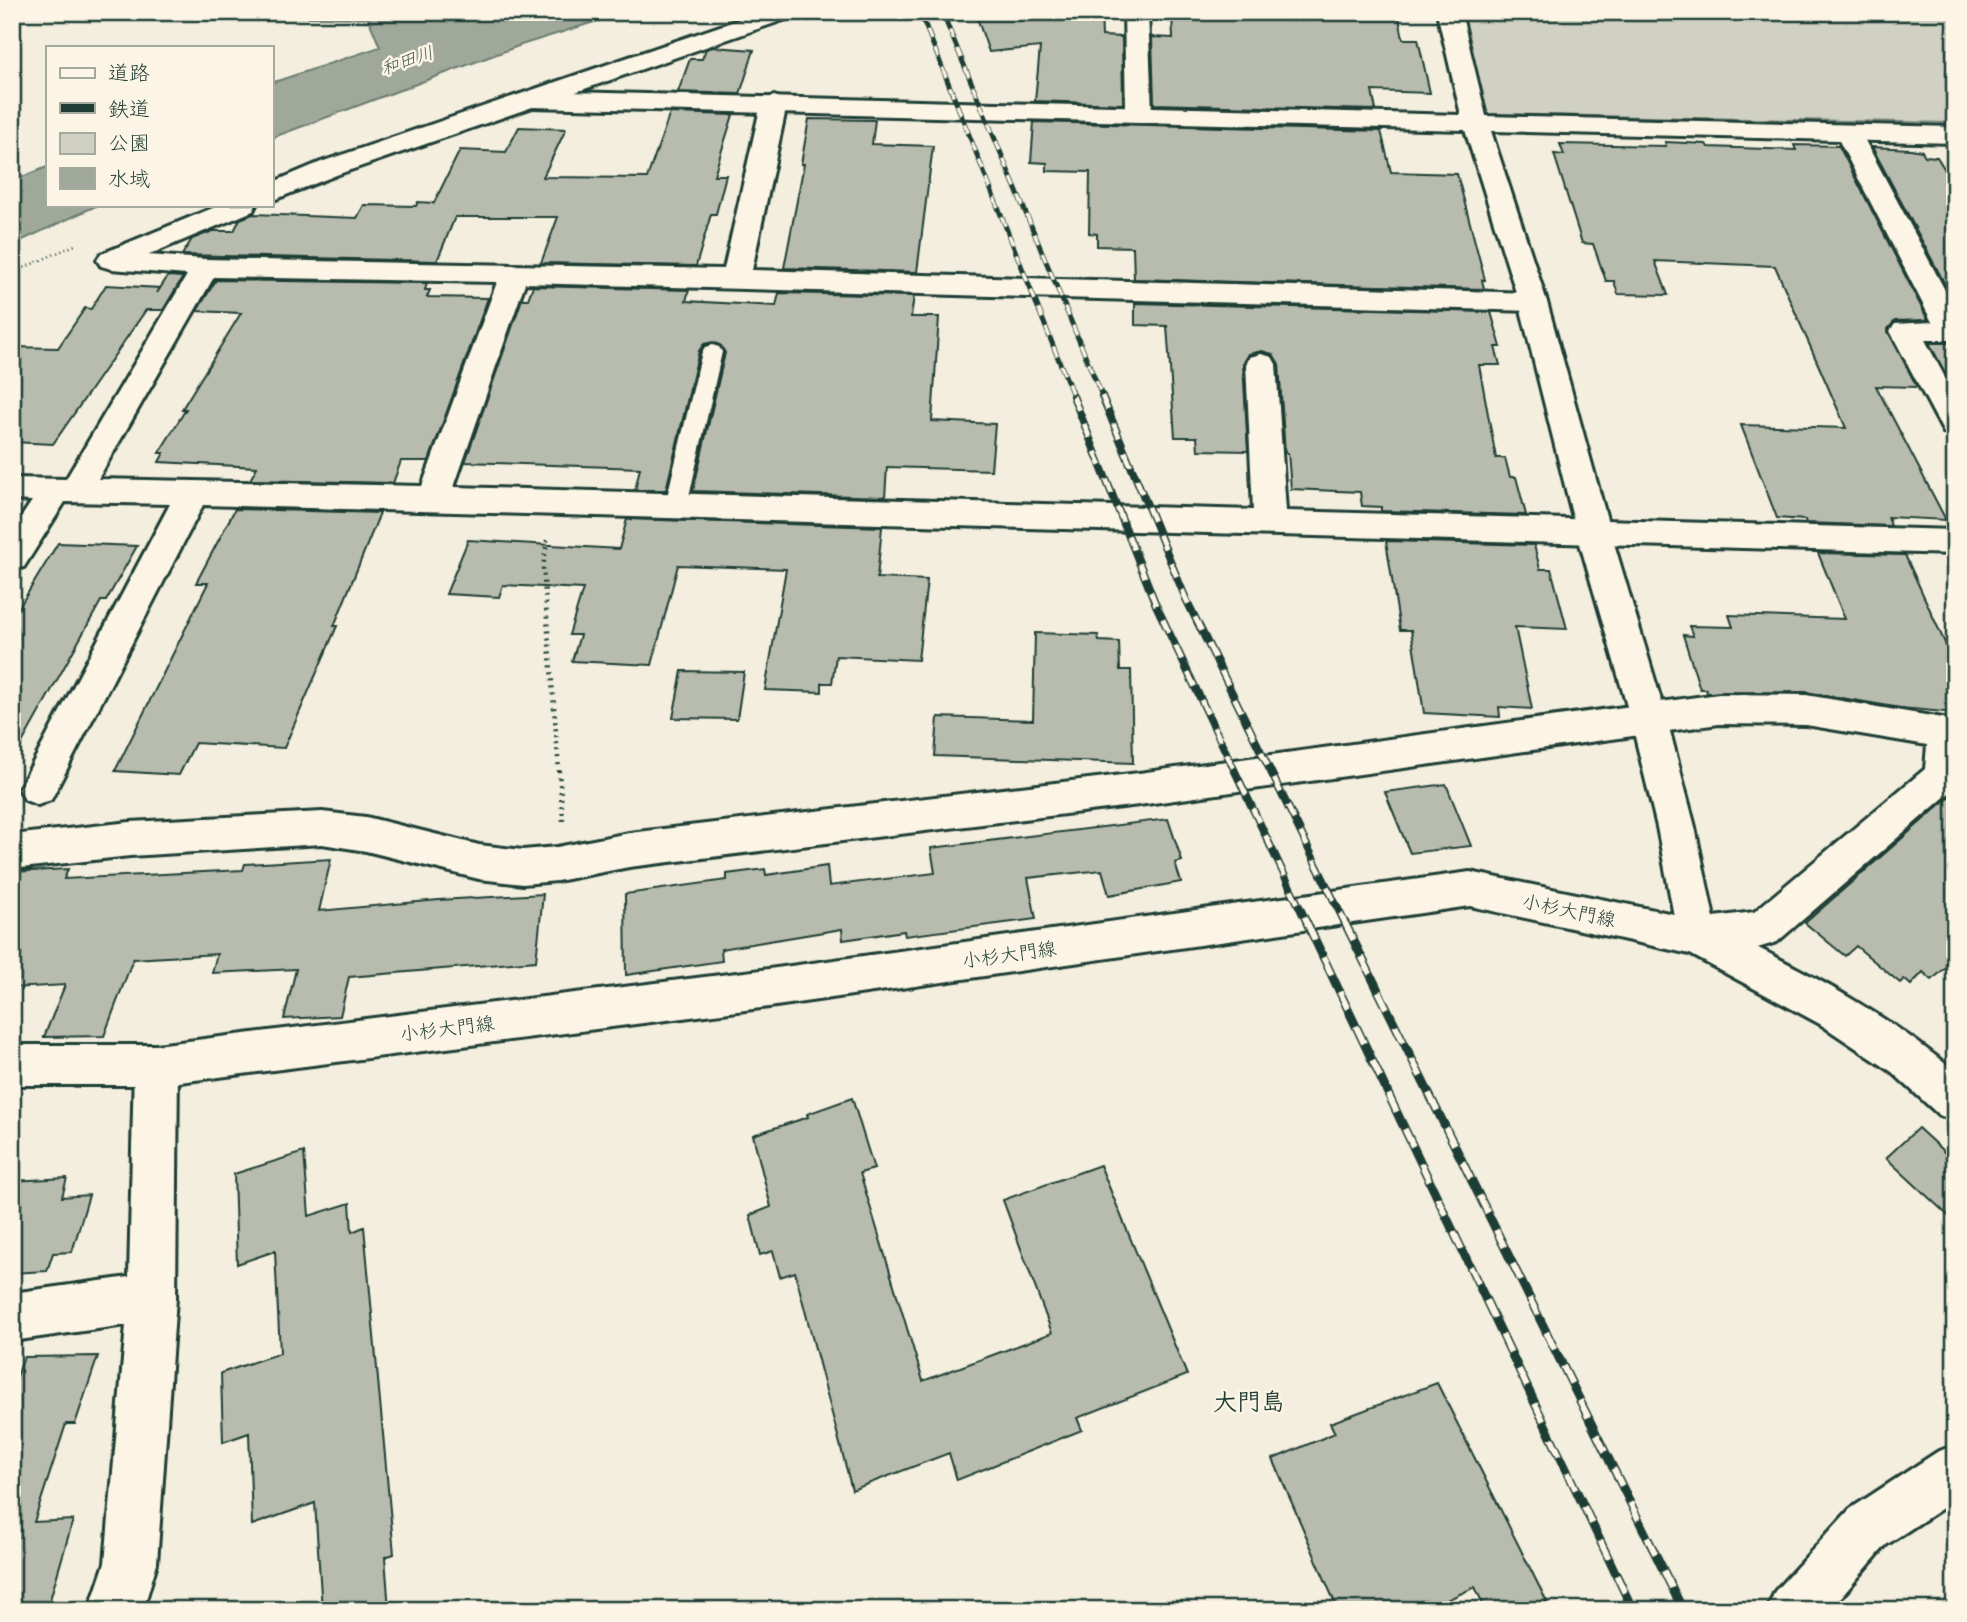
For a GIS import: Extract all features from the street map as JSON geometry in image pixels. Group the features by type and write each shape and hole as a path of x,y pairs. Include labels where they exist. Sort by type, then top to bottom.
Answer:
{"street":[{"path":"273,192 330,168 784,12"},
{"path":"1136,12 1139,113"},
{"path":"12,852 130,839 322,828 366,834 479,862 523,867 629,850 1139,789 1649,720 1719,709 1806,710 1950,734 1943,776 1763,929 1698,937 1676,827 1649,720 1593,530 1533,302 1475,121 1449,12"},
{"path":"531,99 1955,135"},
{"path":"736,278 774,104"},
{"path":"1848,133 1952,331 1905,331 1955,426"},
{"path":"241,206 111,260 205,268 736,278 1533,302"},
{"path":"12,558 66,489 205,268"},
{"path":"434,498 514,275"},
{"path":"1261,365 1270,522"},
{"path":"12,489 551,501 1955,542"},
{"path":"38,789 193,492"},
{"name":"小杉大門線","path":"12,1065 156,1065 769,988 1470,889 1698,937 1835,1010 1907,1058 1955,1100"},
{"path":"116,1610 131,1563 152,1298 156,1065"},
{"path":"12,1317 152,1298"},
{"path":"1794,1610 1868,1527 1955,1470"}],"lane":[{"path":"676,505 712,352"}],"path":[{"path":"551,501 543,568 566,862"}],"green space":[{"path":"1457,12 1955,12 1955,123 1486,114"}],"water":[{"name":"和田川","path":"12,12 626,12 521,45 273,137 273,82 380,47 368,18"},
{"path":"46,167 46,206 96,206 12,245 12,181"}],"building":[{"path":"975,12 1101,12 1102,36 1122,37 1123,104 1035,101 1040,47 989,52"},
{"path":"1172,12 1398,12 1403,39 1418,39 1430,93 1372,91 1376,110 1154,104 1152,37 1173,38"},
{"path":"713,47 754,50 740,94 678,92 690,59 702,59 706,49"},
{"path":"670,113 733,115 714,175 726,175 716,214 711,214 696,266 541,263 558,217 455,217 437,261 182,255 192,239 213,231 234,231 240,219 253,214 357,218 364,205 416,206 418,202 434,203 460,150 506,152 519,127 566,129 543,177 647,178"},
{"path":"809,119 875,120 872,144 933,146 917,272 784,268 804,164 801,164"},
{"path":"1034,122 1381,131 1391,172 1457,174 1485,280 1482,280 1484,289 1134,279 1133,247 1097,246 1097,234 1089,233 1090,172 1047,171 1047,163 1031,162"},
{"path":"1665,142 1706,144 1708,147 1796,150 1794,145 1839,146 1928,320 1895,321 1888,329 1917,387 1876,386 1946,520 1888,517 1891,526 1806,523 1805,520 1777,518 1741,425 1846,428 1775,266 1655,261 1668,295 1618,294 1614,281 1606,281 1593,244 1582,243 1554,154 1564,155 1560,144 1666,146"},
{"path":"1872,147 1911,149 1922,151 1925,156 1937,157 1955,186 1955,303"},
{"path":"168,276 183,277 163,310 146,310 53,444 12,442 12,347 58,348 85,308 91,309 106,285 160,288 157,293"},
{"path":"216,280 427,283 425,290 430,290 427,297 488,298 429,461 401,461 393,483 250,480 257,467 159,462 164,453 159,453 186,409 182,409 241,313 197,311"},
{"path":"533,286 689,290 686,301 776,306 779,293 914,296 911,317 939,317 932,421 995,424 991,470 887,467 885,497 693,491 725,353 721,346 713,342 704,344 699,351 666,490 635,490 640,468 465,462 522,299 528,299"},
{"path":"1135,303 1491,312 1501,347 1495,347 1500,365 1479,365 1496,458 1505,458 1510,477 1516,477 1526,515 1381,511 1381,507 1362,506 1360,492 1291,489 1288,453 1285,453 1279,364 1273,354 1262,351 1249,354 1243,364 1248,451 1198,450 1197,437 1175,437 1167,326 1135,325"},
{"path":"1929,343 1955,343 1955,389 1954,389"},
{"path":"235,509 380,513 334,626 337,626 284,748 195,743 179,775 115,771 208,583 196,583"},
{"path":"627,519 882,527 877,578 927,580 918,660 836,656 832,683 822,683 822,692 765,690 786,569 678,565 652,665 572,661 580,635 569,635 583,589 503,585 499,597 446,594 468,540 619,549"},
{"path":"1386,541 1534,545 1540,569 1551,569 1567,629 1515,627 1532,709 1499,707 1500,717 1424,713 1411,630 1400,630"},
{"path":"58,543 137,546 106,601 101,601 12,761 12,619"},
{"path":"1818,553 1905,555 1955,665 1955,713 1901,708 1806,692 1707,693 1706,689 1700,689 1683,635 1693,636 1689,626 1733,627 1729,615 1845,619"},
{"path":"1035,633 1098,635 1099,641 1119,642 1120,670 1131,670 1133,763 935,756 938,717 1033,720"},
{"path":"682,671 744,672 737,719 673,718"},
{"path":"1446,784 1471,846 1410,853 1385,792"},
{"path":"1955,792 1955,959 1932,980 1923,972 1911,985 1904,979 1900,983 1856,946 1845,956 1805,923"},
{"path":"1168,819 1182,861 1175,863 1181,882 1109,895 1102,870 1028,878 1036,919 905,936 904,931 843,940 842,929 721,949 722,961 626,975 625,894 727,880 727,874 765,869 766,875 827,866 829,886 935,873 931,848"},
{"path":"331,859 319,911 543,894 536,961 349,977 340,1016 284,1019 296,969 212,973 217,954 133,959 104,1036 44,1037 65,985 12,988 12,872 68,869 64,879 243,870 245,864"},
{"path":"852,1098 874,1169 860,1173 923,1381 1052,1333 1003,1200 1100,1165 1187,1375 1077,1418 1082,1430 957,1480 949,1453 852,1490 795,1272 780,1277 773,1251 760,1255 750,1215 771,1207 753,1135 808,1117 807,1114"},
{"path":"1918,1128 1955,1162 1955,1222 1886,1158"},
{"path":"304,1152 309,1216 350,1203 352,1232 364,1227 394,1554 385,1557 389,1610 322,1610 315,1503 252,1525 249,1433 223,1442 221,1373 280,1353 275,1251 237,1264 234,1174"},
{"path":"67,1178 62,1197 89,1195 72,1252 53,1253 47,1271 12,1273 12,1181"},
{"path":"98,1356 75,1424 66,1424 34,1522 73,1520 47,1610 12,1610 12,1390 24,1357"},
{"path":"1437,1383 1551,1610 1486,1610 1475,1587 1425,1610 1338,1610 1273,1459 1335,1433 1330,1423"}],"railway":[{"path":"920,12 1074,398"},
{"path":"942,12 1103,398"},
{"path":"1073,396 1156,605 1308,925"},
{"path":"1102,396 1186,599 1346,925"},
{"path":"1307,923 1633,1610"},
{"path":"1345,923 1683,1610"}],"district":[{"name":"大門島","path":"1249,1401"}]}
